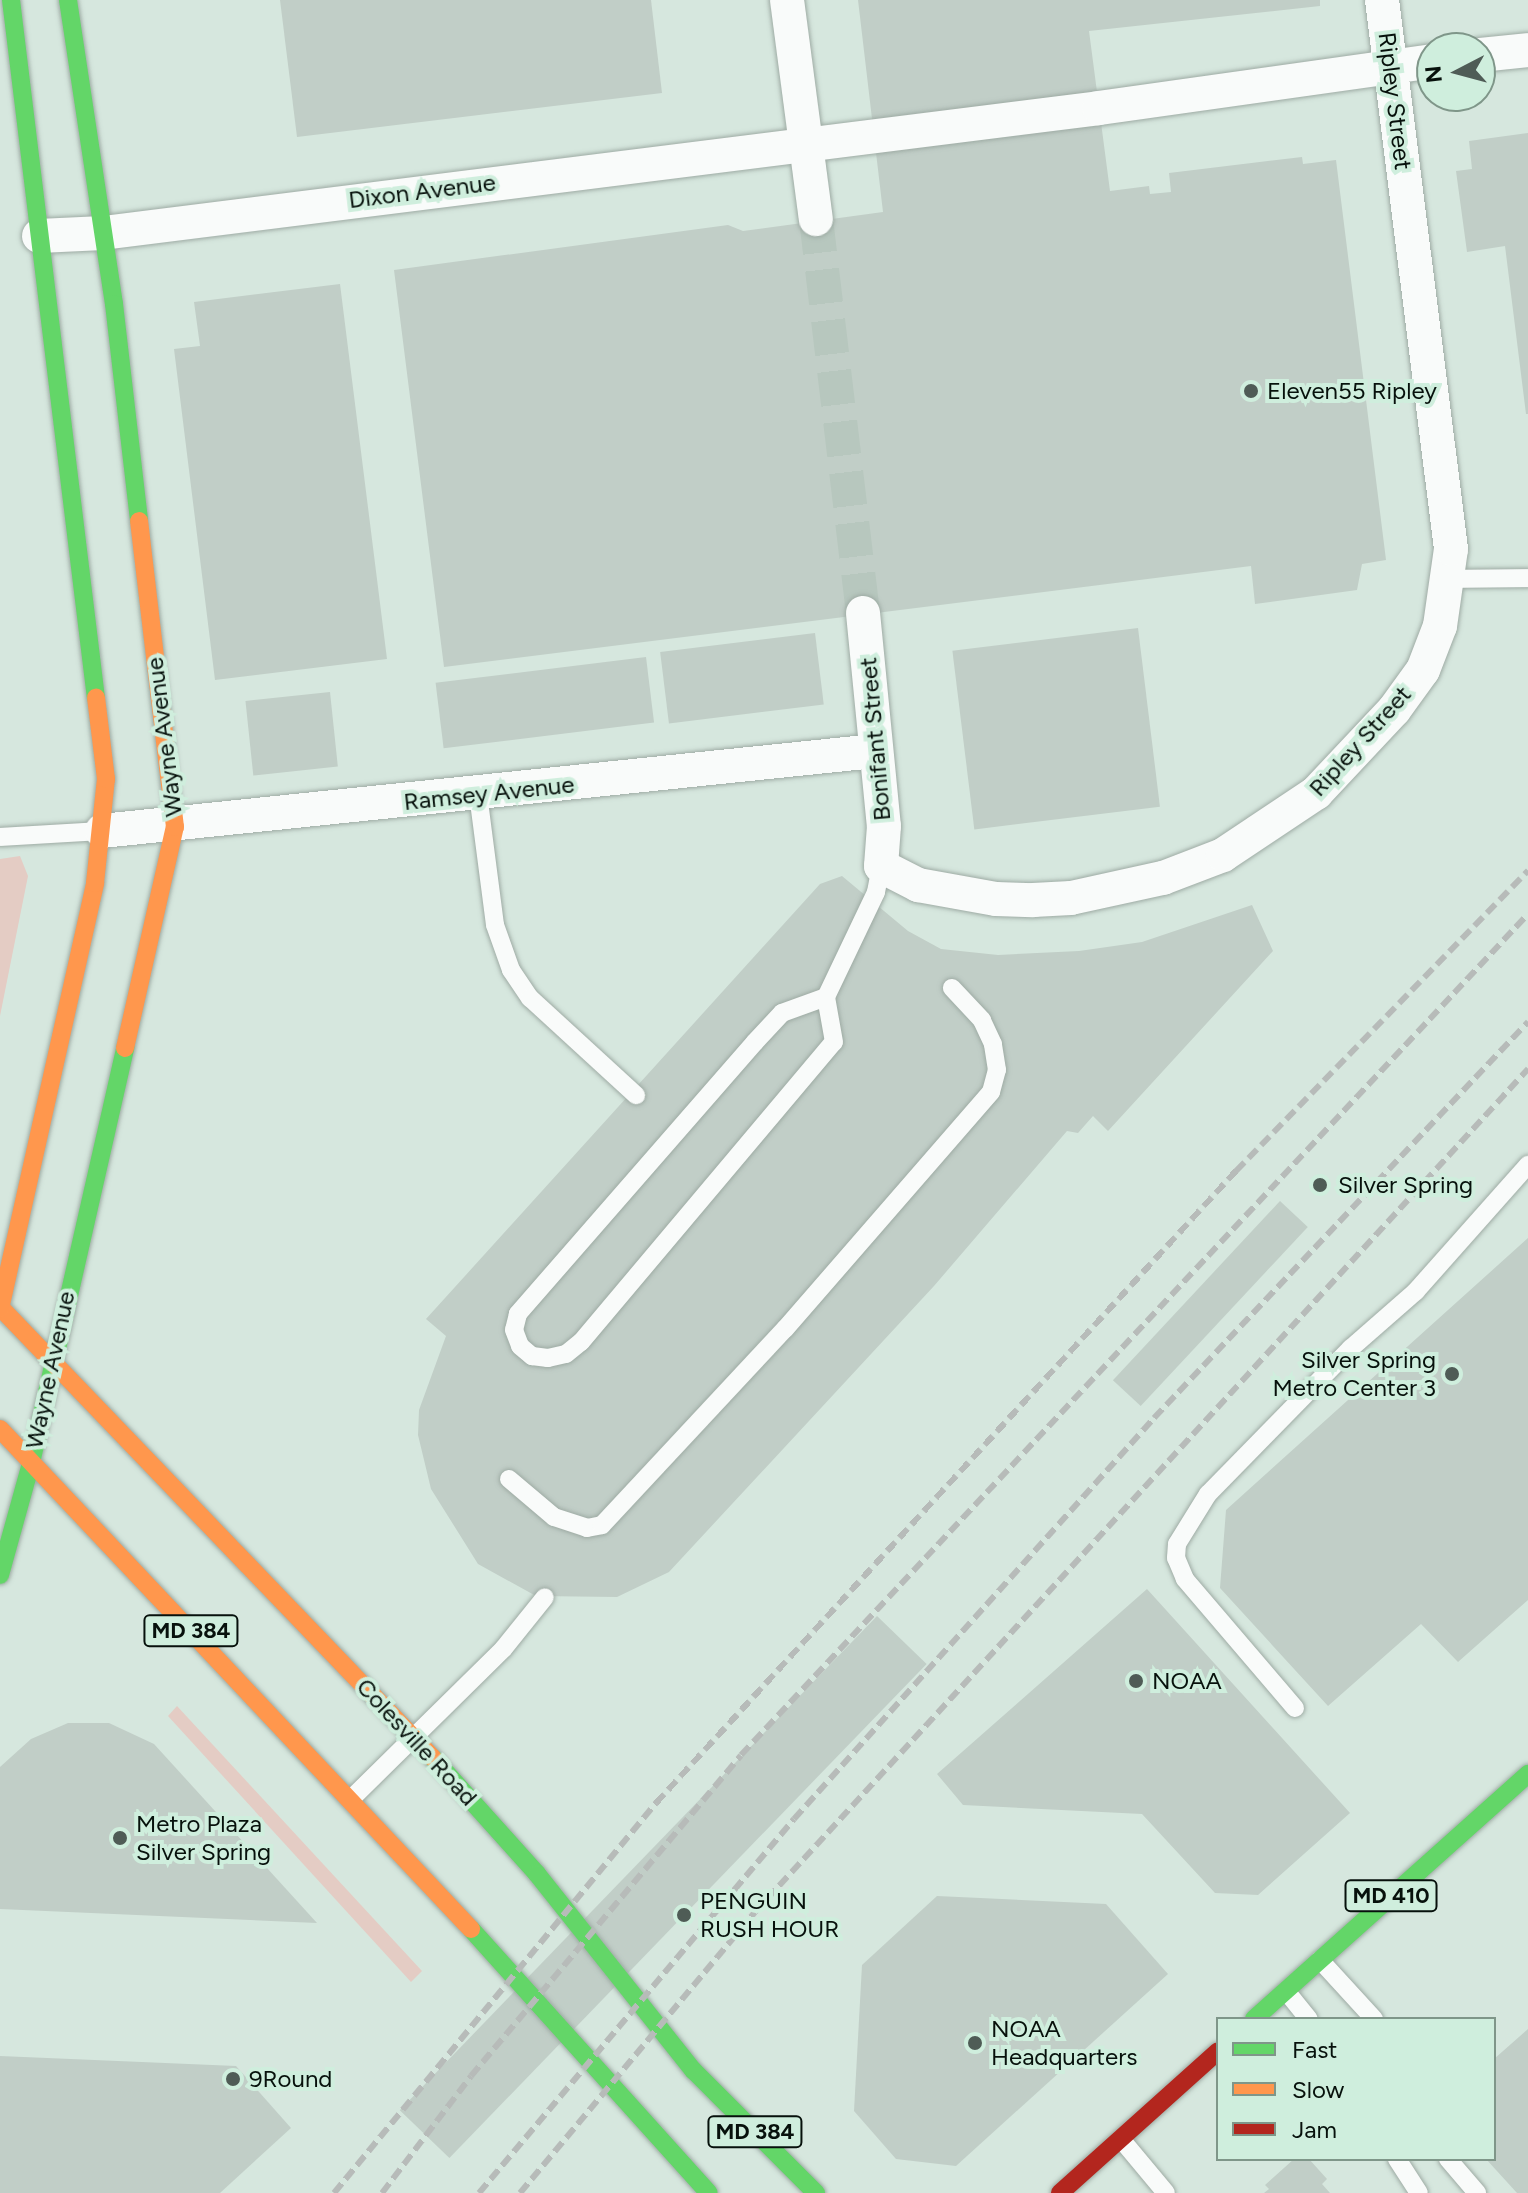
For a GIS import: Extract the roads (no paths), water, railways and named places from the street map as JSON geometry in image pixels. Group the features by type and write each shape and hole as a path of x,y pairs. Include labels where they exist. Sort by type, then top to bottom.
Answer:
{"street":[{"path":"0,1308 95,883 106,779 11,0"},
{"name":"Wayne Avenue","path":"0,1575 31,1463 175,827 103,233 70,0"},
{"path":"787,0 816,219"},
{"name":"Ripley Street","path":"881,866 918,885 1033,900 1121,889 1223,855 1316,793 1394,710 1423,670 1440,626 1451,549 1382,0"},
{"path":"1496,53 1528,50"},
{"name":"Dixon Avenue","path":"39,236 103,233 1099,108 1416,62"},
{"name":"Bonifant Street","path":"863,613 884,826 881,866"},
{"name":"Ramsey Avenue","path":"102,831 175,827 875,751"},
{"name":"Colesville Road","path":"0,1308 414,1737 537,1874 693,2070 816,2193"},
{"name":"MD 384","path":"0,1429 350,1800 709,2193"},
{"name":"MD 410","path":"1256,2017 1528,1774"},
{"path":"1060,2193 1216,2053"}],"lane":[{"path":"1449,579 1528,578"},
{"path":"478,794 495,925 511,970 530,998 636,1095"},
{"path":"0,837 102,831"},
{"path":"826,997 782,1013 755,1042 518,1314 514,1330 520,1346 532,1356 548,1358 566,1354 581,1342 834,1042 826,997 876,892 881,866"},
{"path":"509,1479 554,1517 587,1528 602,1525 785,1329 991,1092 997,1070 993,1044 982,1020 952,988"},
{"path":"1295,1708 1185,1579 1176,1558 1177,1544 1208,1494 1351,1348 1416,1291 1528,1165"},
{"path":"350,1800 504,1648 545,1597"},
{"path":"1320,1960 1372,2017"},
{"path":"1286,1991 1307,2017"},
{"path":"1121,2139 1166,2193"},
{"path":"1398,2161 1419,2193"},
{"path":"1450,2161 1477,2193"}],"tunnel":[{"path":"816,219 863,613"}],"railway":[{"path":"334,2193 656,1803 1236,1171 1528,871"},
{"path":"382,2193 471,2076 741,1755 1528,914"},
{"path":"479,2193 794,1819 1154,1418 1528,1022"},
{"path":"520,2193 755,1912 1528,1069"}],"place":[{"name":"Eleven55 Ripley","path":"1251,391"},
{"name":"Silver Spring","path":"1320,1185"},
{"name":"Silver Spring Metro Center 3","path":"1452,1374"},
{"name":"NOAA","path":"1136,1681"},
{"name":"Metro Plaza Silver Spring","path":"120,1838"},
{"name":"PENGUIN RUSH HOUR","path":"684,1915"},
{"name":"NOAA Headquarters","path":"975,2043"},
{"name":"9Round","path":"233,2079"}]}
